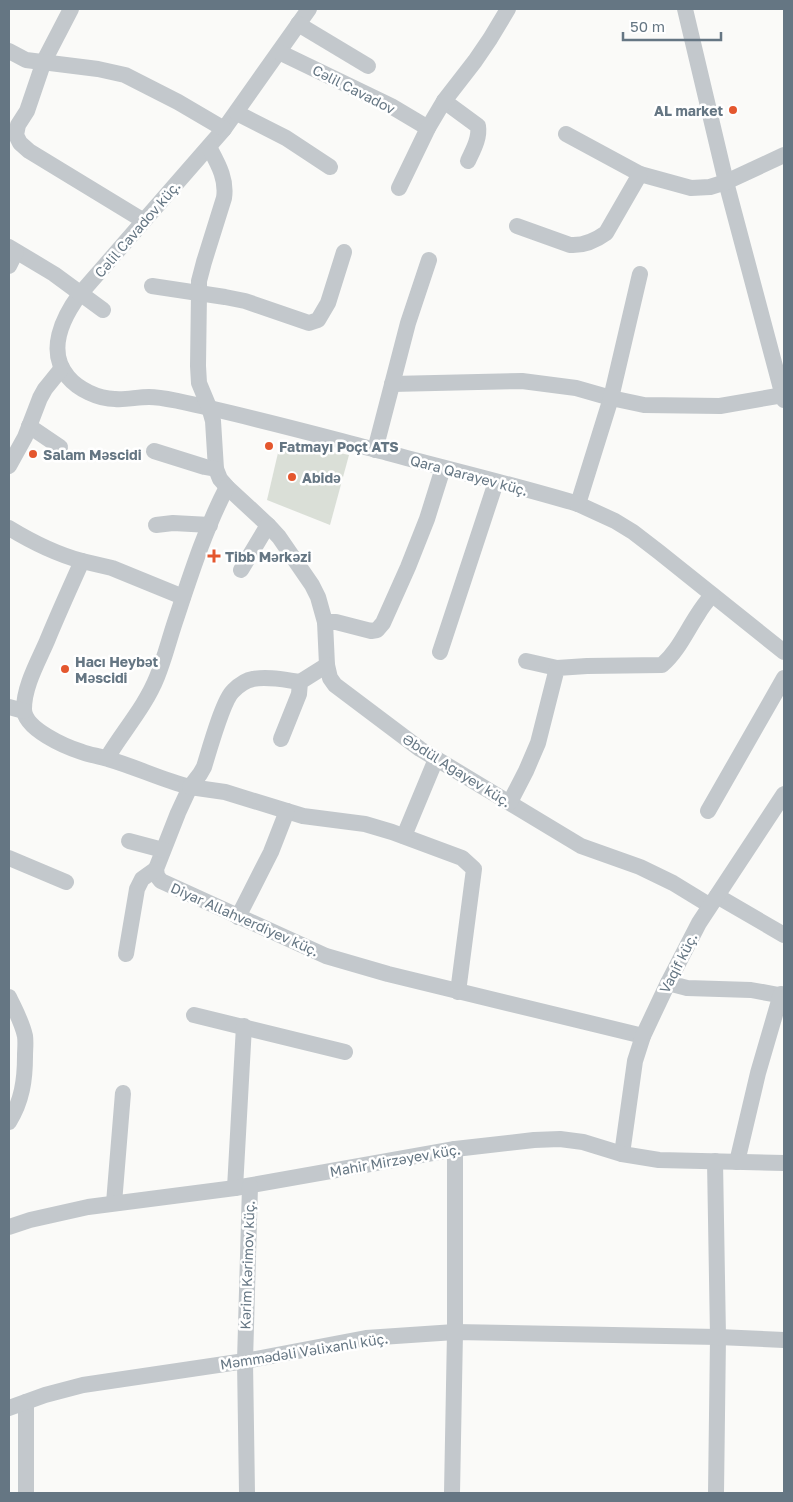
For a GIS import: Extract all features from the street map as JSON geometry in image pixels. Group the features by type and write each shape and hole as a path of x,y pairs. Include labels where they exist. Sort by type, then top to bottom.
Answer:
{"street":[{"path":"71,9 44,61 27,111 18,125 16,135 20,143 28,151 144,221"},
{"name":"Cəlil Cavadov küç.","path":"62,368 57,346 63,320 71,306 224,129 309,9"},
{"path":"399,188 428,128 444,101 475,61 508,9"},
{"path":"392,384 522,381 576,388 644,405 720,406 784,398 726,182 685,9"},
{"name":"Cəlil Cavadov","path":"298,24 368,66"},
{"path":"9,51 26,60 98,69 125,75 178,102 224,129"},
{"name":"Cəlil Cavadov","path":"279,52 391,106 428,128"},
{"path":"444,101 478,126 477,140 468,161"},
{"path":"236,113 286,138 330,167"},
{"path":"566,134 640,174 691,188 710,187 726,182 784,155"},
{"path":"154,452 216,469 213,421 199,383 198,366 199,280 224,198 225,189 223,176 209,146"},
{"path":"517,226 570,245 579,246 597,240 606,233 640,174"},
{"path":"9,266 12,249 54,274 103,310"},
{"path":"152,286 245,301 310,323 318,320 328,303 344,252"},
{"path":"375,450 408,323 429,260"},
{"path":"578,504 610,398 640,274"},
{"path":"9,466 30,426 46,389 62,368"},
{"name":"Qara Qarayev küç.","path":"62,368 68,378 79,386 104,398 164,398 209,407 578,504 607,517 633,532 784,652"},
{"path":"30,426 60,447"},
{"path":"325,622 336,622 371,631 377,630 383,623 424,527 443,468"},
{"name":"Əbdül Ağayev küç.","path":"216,469 220,479 279,537 312,584 325,622 327,665 330,678 335,685 420,749 581,846 640,867 784,935"},
{"path":"440,652 496,482"},
{"path":"107,758 146,700 158,676 183,596 210,525 228,487"},
{"path":"156,525 173,523 210,525"},
{"path":"241,570 268,525"},
{"path":"9,528 33,542 68,557 112,568 183,596"},
{"path":"82,561 34,670 26,693 16,709 41,732 65,746 107,758 168,781 190,787 224,792 303,816 365,824 404,836 462,858 474,869 458,992"},
{"path":"526,661 557,668 662,665 686,636 698,614 712,595"},
{"path":"126,954 137,889 142,879 156,869 180,806 204,767 225,704 232,691 252,679 264,678 300,682 327,665"},
{"path":"510,802 538,744 557,668"},
{"path":"708,811 784,678"},
{"path":"280,739 299,694 300,682"},
{"path":"404,836 436,759"},
{"name":"Vaqif küç.","path":"622,1154 635,1061 642,1036 668,983 713,901 778,817 784,794"},
{"path":"238,917 271,852 287,811"},
{"path":"129,841 163,850"},
{"path":"9,858 66,882"},
{"name":"Diyar Allahverdiyev küç.","path":"156,869 160,881 326,956 458,992 642,1036"},
{"path":"668,983 687,988 751,990 782,995 758,1073 737,1162"},
{"path":"9,997 20,1020 25,1038 25,1076 21,1097 15,1113 9,1122"},
{"path":"194,1015 345,1052"},
{"name":"Kərim Kərimov küç.","path":"244,1026 242,1187 247,1493"},
{"path":"114,1203 124,1094"},
{"name":"Mahir Mirzəyev küç.","path":"9,1227 30,1220 88,1207 242,1187 455,1149 534,1140 560,1139 583,1142 622,1154 659,1160 784,1163"},
{"path":"452,1493 455,1332 455,1149"},
{"path":"715,1161 718,1337 716,1493"},
{"name":"Məmmədəli Vəlixanlı küç.","path":"9,1408 45,1395 83,1385 244,1361 366,1338 455,1332 784,1340"},
{"path":"26,1402 26,1493"}],"shaded area":[{"path":"281,440 349,455 330,525 267,500"}],"place":[{"name":"AL market","path":"733,110"},
{"name":"Fatmayı Poçt ATS","path":"269,446"},
{"name":"Salam Məscidi","path":"33,454"},
{"name":"Abidə","path":"292,477"},
{"name":"Tibb Mərkəzi","path":"214,556"},
{"name":"Hacı Heybət Məscidi","path":"65,669"}]}
